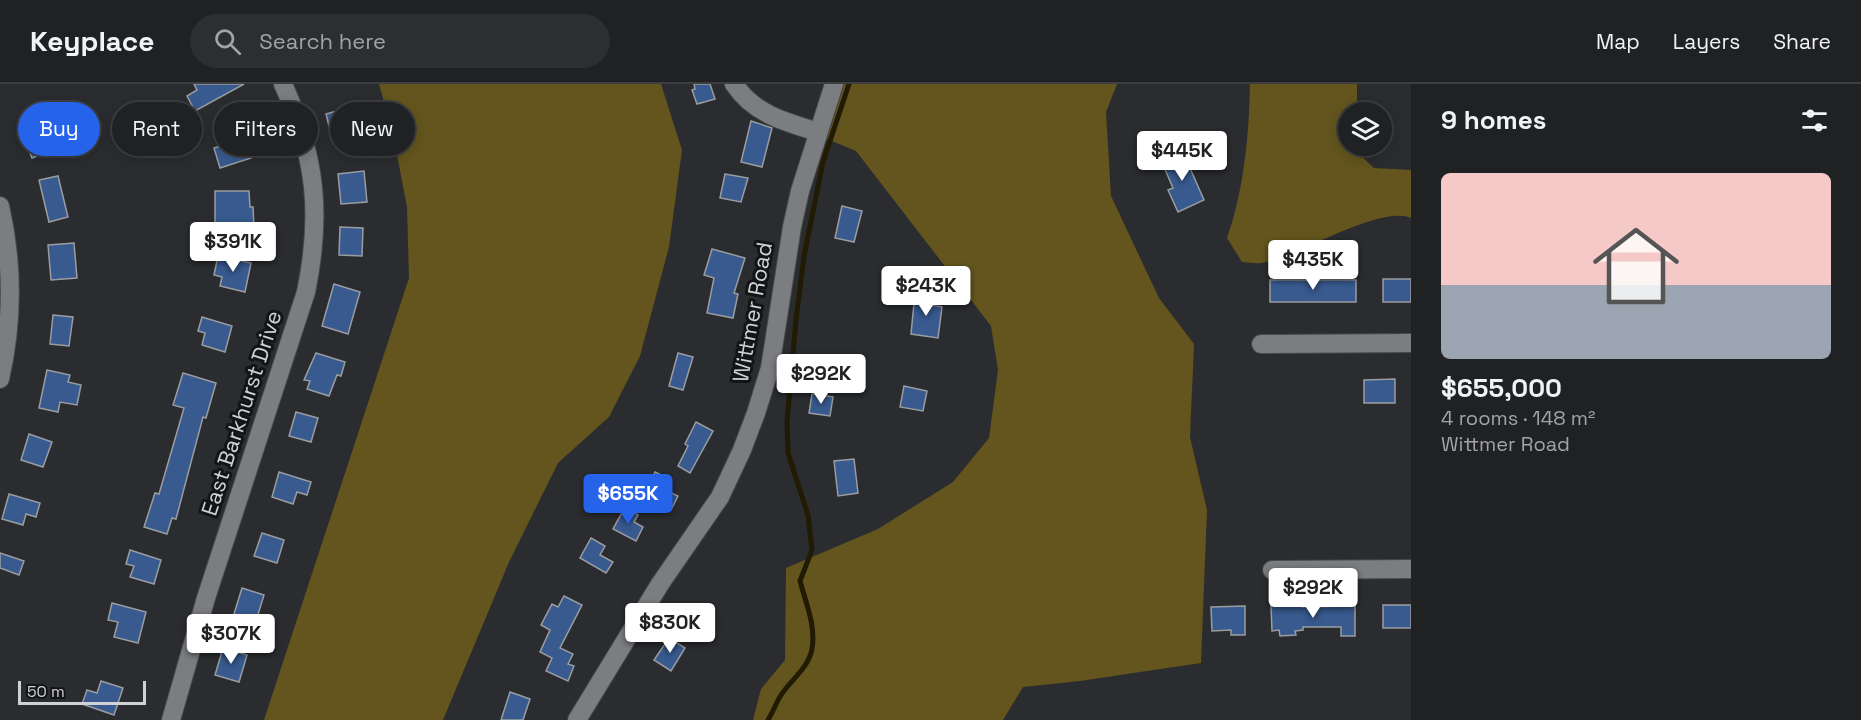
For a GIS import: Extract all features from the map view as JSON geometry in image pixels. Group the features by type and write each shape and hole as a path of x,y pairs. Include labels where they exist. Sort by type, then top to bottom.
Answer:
{"street":[{"name":"East Barkhurst Drive","path":"171,720 206,598 306,292 315,197 303,131 283,84"},
{"path":"734,84 757,108 777,119 818,132"},
{"name":"Wittmer Road","path":"577,720 660,584 720,497 742,450 770,368 792,227 818,132 834,84"},
{"path":"0,206 6,237 11,308 6,353 0,379"},
{"path":"1261,344 1411,343"},
{"path":"1272,570 1411,569"}],"shaded area":[{"path":"379,84 661,84 682,150 669,247 640,356 609,417 558,463 509,562 443,720 264,720 409,278 407,207 397,156 415,156 415,102 384,102"},
{"path":"844,84 1117,84 1106,112 1111,196 1159,298 1194,344 1190,437 1207,510 1201,663 1023,687 1003,720 753,720 761,689 785,660 786,568 878,529 953,482 989,438 998,370 991,326 856,151 827,139"},
{"path":"1250,84 1357,84 1357,102 1338,102 1338,156 1361,156 1374,168 1411,170 1411,218 1397,216 1380,218 1277,259 1259,263 1242,262 1227,238 1238,201 1248,123"}],"building":[{"path":"194,84 244,84 202,107 202,102 190,102 187,96 197,90"},
{"path":"694,84 710,84 715,99 697,104 692,90 695,89"},
{"path":"330,113 330,130 326,114"},
{"path":"751,121 772,128 762,167 741,162"},
{"path":"1182,150 1204,200 1178,212 1168,190 1173,188 1161,160"},
{"path":"216,156 250,156 251,158 220,168"},
{"path":"364,171 367,202 341,204 338,174"},
{"path":"725,174 748,178 741,202 720,198"},
{"path":"58,176 68,217 49,222 39,180"},
{"path":"215,191 249,191 250,207 253,207 254,228 215,229"},
{"path":"842,206 862,211 854,242 835,238"},
{"path":"340,227 363,228 362,256 339,255"},
{"path":"74,243 77,278 51,280 48,245"},
{"path":"712,249 745,258 734,293 738,294 733,318 707,313 714,278 704,275"},
{"path":"218,256 251,263 245,292 220,286 222,277 214,275"},
{"path":"1383,279 1411,279 1411,302 1383,302"},
{"path":"1270,280 1356,280 1356,302 1270,302"},
{"path":"334,284 360,292 348,334 322,326"},
{"path":"915,293 931,296 929,305 942,307 938,338 911,334"},
{"path":"53,315 73,317 69,346 50,344"},
{"path":"202,317 232,326 225,352 202,345 205,333 198,331"},
{"path":"316,353 345,362 341,376 337,375 329,396 307,389 310,381 304,380"},
{"path":"678,353 693,357 683,390 669,386"},
{"path":"47,370 70,375 68,382 81,385 77,405 60,402 58,412 39,408"},
{"path":"183,373 216,383 206,418 203,417 176,519 172,518 167,534 144,527 155,493 159,494 184,408 173,405"},
{"path":"1395,379 1395,403 1364,403 1364,380"},
{"path":"904,386 927,391 923,411 900,407"},
{"path":"812,394 833,397 830,416 809,413"},
{"path":"296,412 318,418 311,442 289,436"},
{"path":"696,422 713,431 690,473 678,466 688,446 685,444"},
{"path":"29,434 52,442 43,467 21,460"},
{"path":"854,459 858,493 838,496 834,461"},
{"path":"279,472 311,482 307,495 297,492 293,504 272,497"},
{"path":"655,472 670,479 665,490 678,496 671,510 644,496"},
{"path":"9,494 40,503 36,517 26,514 23,525 2,519"},
{"path":"625,507 638,515 634,522 643,527 636,541 613,529"},
{"path":"262,533 284,540 277,563 254,556"},
{"path":"591,538 605,546 600,555 613,562 606,573 580,558"},
{"path":"130,550 161,560 154,584 130,577 134,566 126,564"},
{"path":"0,553 24,561 19,575 0,568"},
{"path":"242,588 264,595 256,621 234,614"},
{"path":"564,596 582,605 560,648 573,654 568,664 574,666 568,681 546,671 552,658 540,652 550,630 541,625 552,604 558,607"},
{"path":"112,603 146,612 138,643 114,637 118,622 108,620"},
{"path":"1302,605 1302,607 1355,606 1355,636 1341,636 1341,627 1303,627 1303,630 1295,631 1296,635 1280,636 1279,630 1272,631 1271,606"},
{"path":"1383,605 1411,605 1411,628 1383,628"},
{"path":"1245,606 1245,635 1231,635 1231,630 1212,631 1211,607"},
{"path":"669,638 685,648 671,671 654,660"},
{"path":"223,648 247,655 239,682 215,675"},
{"path":"101,681 123,688 114,715 82,704 87,690 97,693"},
{"path":"510,692 530,699 523,720 501,720"}],"waterway":[{"path":"768,720 781,695 807,662 812,649 812,623 800,581 812,550 808,515 788,453 787,422 804,256 823,162 849,84"}]}
